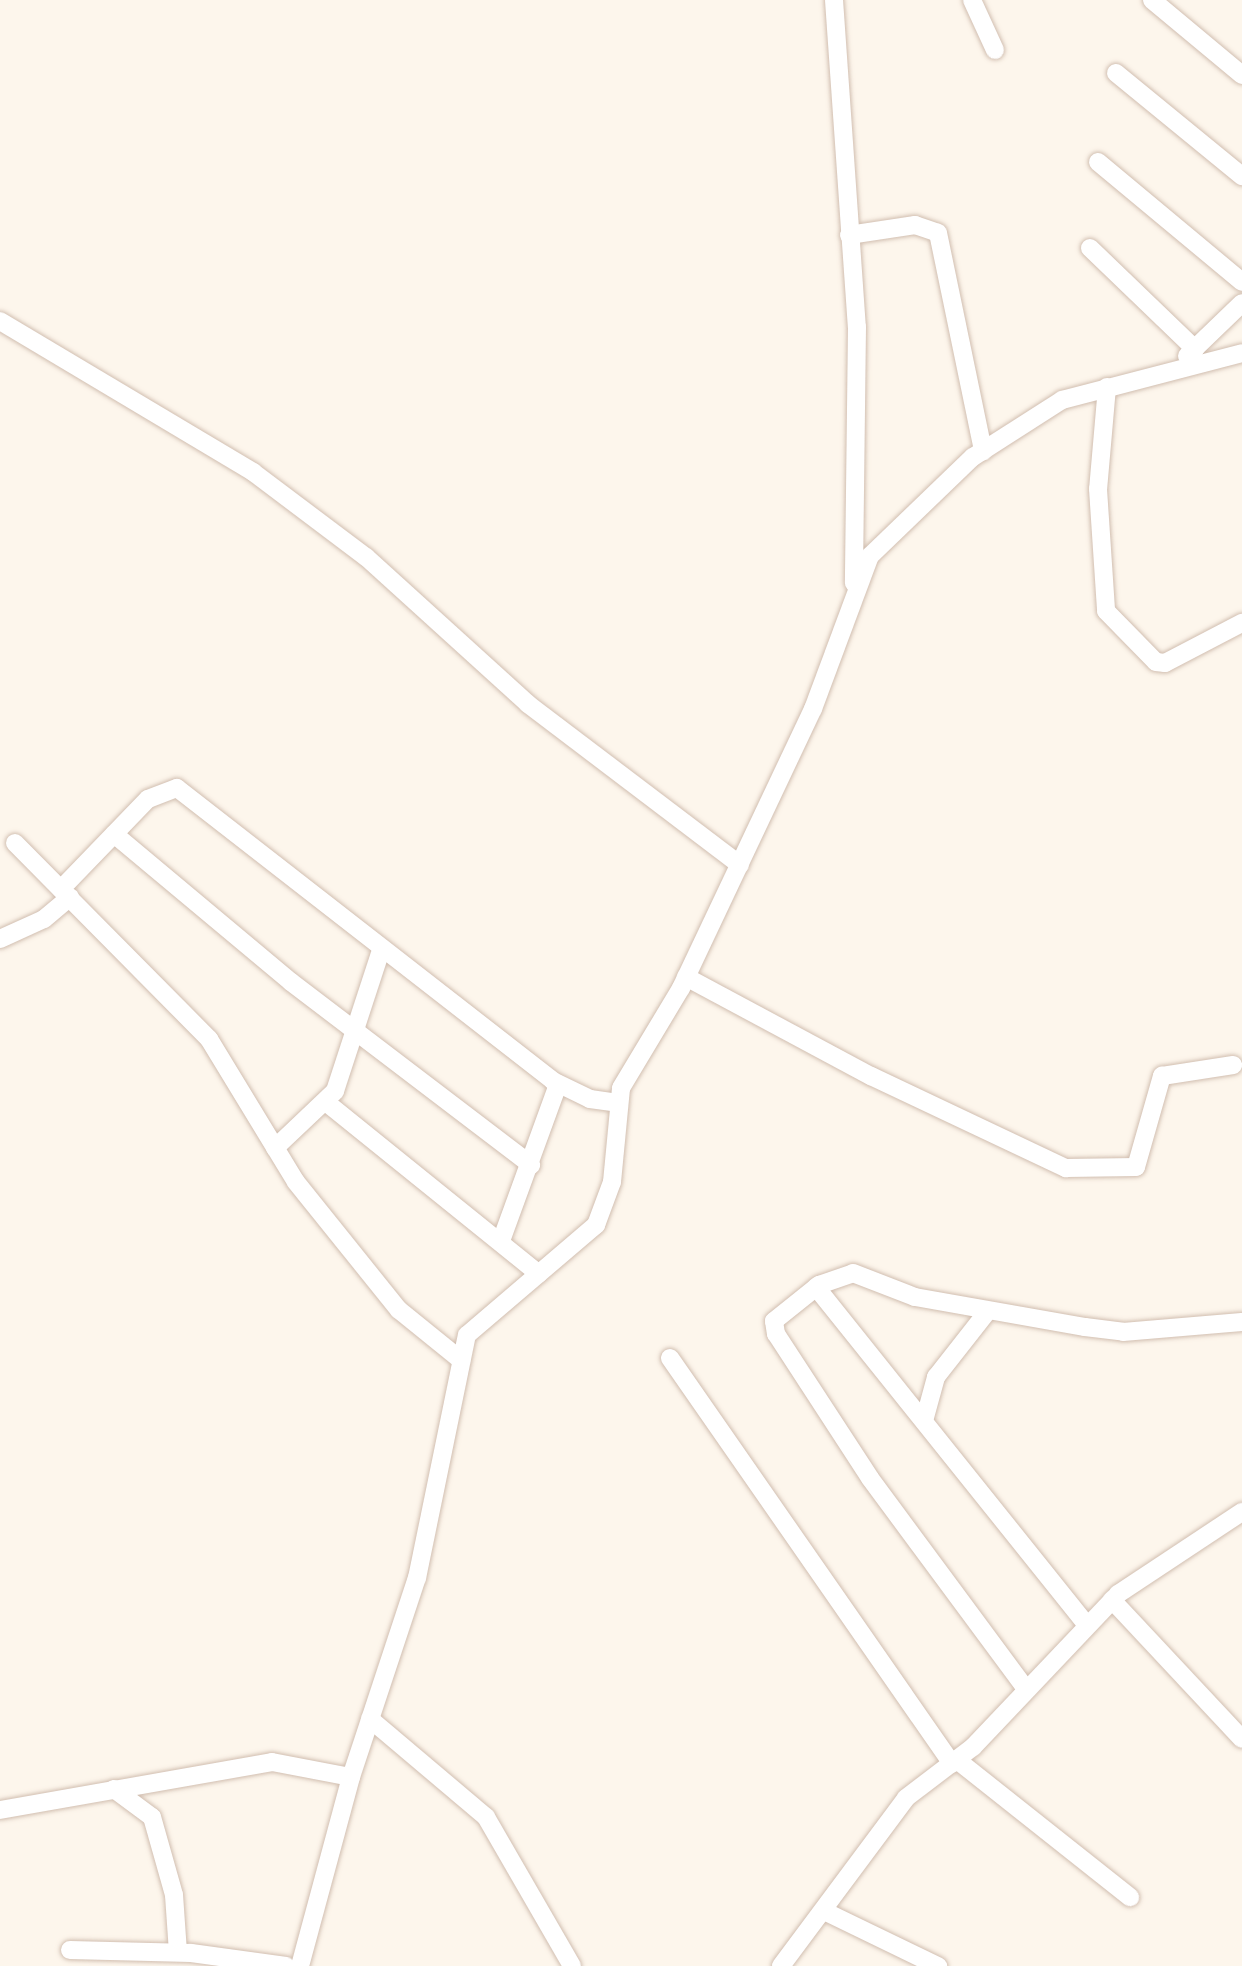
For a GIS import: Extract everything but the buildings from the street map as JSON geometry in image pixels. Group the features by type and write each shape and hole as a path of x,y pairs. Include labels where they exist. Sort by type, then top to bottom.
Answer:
{"street":[{"path":"834,0 857,326 854,588"},
{"path":"972,0 995,50"},
{"path":"1152,0 1242,75"},
{"path":"1116,73 1242,176"},
{"path":"1098,162 1242,282"},
{"path":"850,235 915,225 938,233 983,451"},
{"path":"1090,248 1195,349"},
{"path":"1169,374 1242,303"},
{"path":"0,320 252,472 366,557 528,704 740,865"},
{"path":"300,1966 352,1777 417,1578 461,1360 475,1326 582,1242 605,1205 618,1103 638,1054 686,977 813,709 854,588 887,532 983,451 1062,400 1242,352"},
{"path":"1107,387 1098,489 1106,611 1156,662 1164,663 1242,623"},
{"path":"0,939 44,919 114,834 157,792 177,788 558,1084 618,1103"},
{"path":"114,834 531,1164"},
{"path":"15,843 208,1039 275,1148 400,1310 461,1360"},
{"path":"275,1148 328,1103 381,950"},
{"path":"686,977 871,1076 1066,1168 1136,1167 1162,1076 1233,1065"},
{"path":"501,1241 558,1084"},
{"path":"328,1103 539,1274"},
{"path":"1026,1688 870,1478 776,1334 777,1316 816,1287 854,1273 915,1298 1123,1332 1242,1322"},
{"path":"816,1287 1086,1624"},
{"path":"924,1421 936,1377 987,1312"},
{"path":"670,1358 955,1762 1130,1897"},
{"path":"781,1966 906,1798 955,1762 1112,1600 1242,1512"},
{"path":"1112,1600 1242,1739"},
{"path":"370,1719 486,1817 572,1966"},
{"path":"0,1810 272,1762 352,1777"},
{"path":"114,1789 152,1818 174,1895 178,1952"},
{"path":"824,1911 938,1966"},
{"path":"70,1950 178,1952 286,1966"}]}
